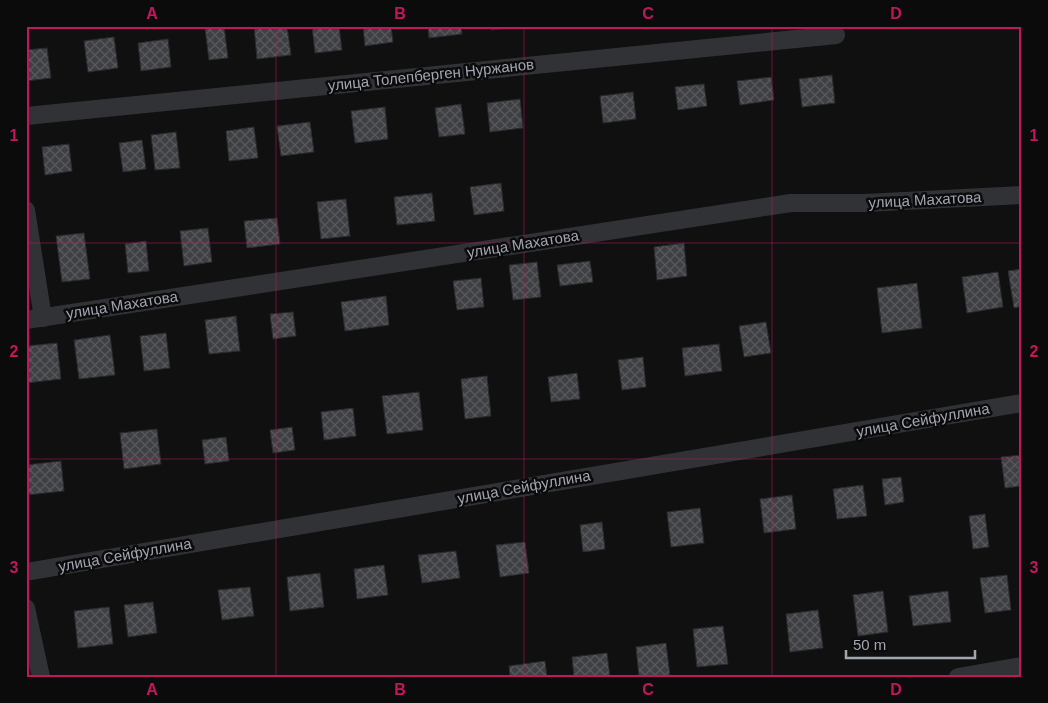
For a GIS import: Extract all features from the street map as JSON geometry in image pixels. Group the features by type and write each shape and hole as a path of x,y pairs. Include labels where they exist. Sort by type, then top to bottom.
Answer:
{"street":[{"name":"улица Толепберген Нуржанов","path":"26,116 836,35"},
{"name":"улица Махатова","path":"35,319 790,203 865,203 1022,194"},
{"path":"26,210 35,319"},
{"name":"улица Сейфуллина","path":"26,572 1022,403"},
{"path":"26,608 41,677"},
{"path":"958,677 1022,666"}],"building":[{"path":"224,26 228,58 209,60 205,28"},
{"path":"254,26 287,26 291,55 257,59"},
{"path":"312,26 339,26 342,50 315,53"},
{"path":"363,26 391,26 393,42 365,46"},
{"path":"428,26 461,26 462,34 429,38"},
{"path":"491,26 525,26 525,27 491,30"},
{"path":"114,37 118,68 88,72 84,41"},
{"path":"168,39 171,67 141,71 138,43"},
{"path":"47,48 51,78 26,81 26,50"},
{"path":"832,75 835,103 802,107 799,79"},
{"path":"771,77 774,100 740,105 737,81"},
{"path":"704,84 707,106 678,110 675,87"},
{"path":"633,92 636,119 603,123 600,96"},
{"path":"520,99 523,128 490,132 487,103"},
{"path":"461,104 465,134 439,137 435,108"},
{"path":"385,107 388,139 355,143 351,111"},
{"path":"310,122 314,152 281,156 277,126"},
{"path":"254,127 258,158 229,161 226,131"},
{"path":"176,132 180,168 155,170 151,135"},
{"path":"142,140 146,169 123,172 119,143"},
{"path":"69,144 72,171 45,175 42,147"},
{"path":"501,183 504,211 474,215 470,187"},
{"path":"432,193 435,221 397,225 394,197"},
{"path":"346,199 350,236 321,239 317,202"},
{"path":"277,218 280,244 247,248 244,221"},
{"path":"208,228 212,262 184,266 180,231"},
{"path":"84,233 90,279 62,282 56,236"},
{"path":"146,241 149,271 128,273 125,244"},
{"path":"684,243 687,276 657,280 654,247"},
{"path":"590,261 593,282 560,286 557,265"},
{"path":"537,262 541,297 513,300 509,265"},
{"path":"1022,269 1022,306 1014,308 1008,271"},
{"path":"998,272 1003,307 967,313 962,277"},
{"path":"481,278 484,307 457,310 453,281"},
{"path":"917,283 922,328 882,333 877,288"},
{"path":"386,296 389,325 345,331 341,302"},
{"path":"293,312 296,336 273,339 270,314"},
{"path":"236,316 240,351 209,354 205,320"},
{"path":"766,322 771,353 744,357 739,326"},
{"path":"166,333 170,368 144,371 140,336"},
{"path":"110,335 115,375 79,379 74,340"},
{"path":"57,343 61,379 26,383 26,346"},
{"path":"719,344 722,371 685,376 682,348"},
{"path":"643,357 646,387 622,390 618,360"},
{"path":"577,373 580,399 551,402 548,377"},
{"path":"487,376 491,416 465,419 461,379"},
{"path":"419,392 423,430 387,434 382,396"},
{"path":"353,408 356,436 324,440 321,412"},
{"path":"292,427 295,450 273,453 270,430"},
{"path":"157,429 161,464 124,469 120,433"},
{"path":"226,437 229,461 205,464 202,440"},
{"path":"1022,455 1022,486 1005,488 1001,457"},
{"path":"61,461 64,491 26,495 26,465"},
{"path":"901,477 904,502 885,505 882,479"},
{"path":"863,485 867,516 837,519 833,489"},
{"path":"792,495 796,529 764,533 760,499"},
{"path":"700,508 704,543 671,547 667,512"},
{"path":"985,514 989,547 973,549 969,516"},
{"path":"602,522 605,549 583,552 580,525"},
{"path":"525,542 529,573 500,577 496,545"},
{"path":"456,551 460,578 422,583 418,555"},
{"path":"384,565 388,595 357,599 354,569"},
{"path":"320,573 324,607 290,611 287,577"},
{"path":"1007,575 1011,610 985,613 980,578"},
{"path":"250,587 254,616 222,620 218,590"},
{"path":"883,591 888,632 858,636 853,595"},
{"path":"948,591 951,622 913,626 909,596"},
{"path":"153,602 157,633 128,637 124,605"},
{"path":"109,607 113,644 78,648 74,611"},
{"path":"818,610 823,648 790,652 786,614"},
{"path":"723,626 728,664 697,667 693,629"},
{"path":"666,643 670,676 639,677 636,647"},
{"path":"607,653 610,677 574,677 572,657"},
{"path":"545,661 547,677 510,677 509,666"}]}
